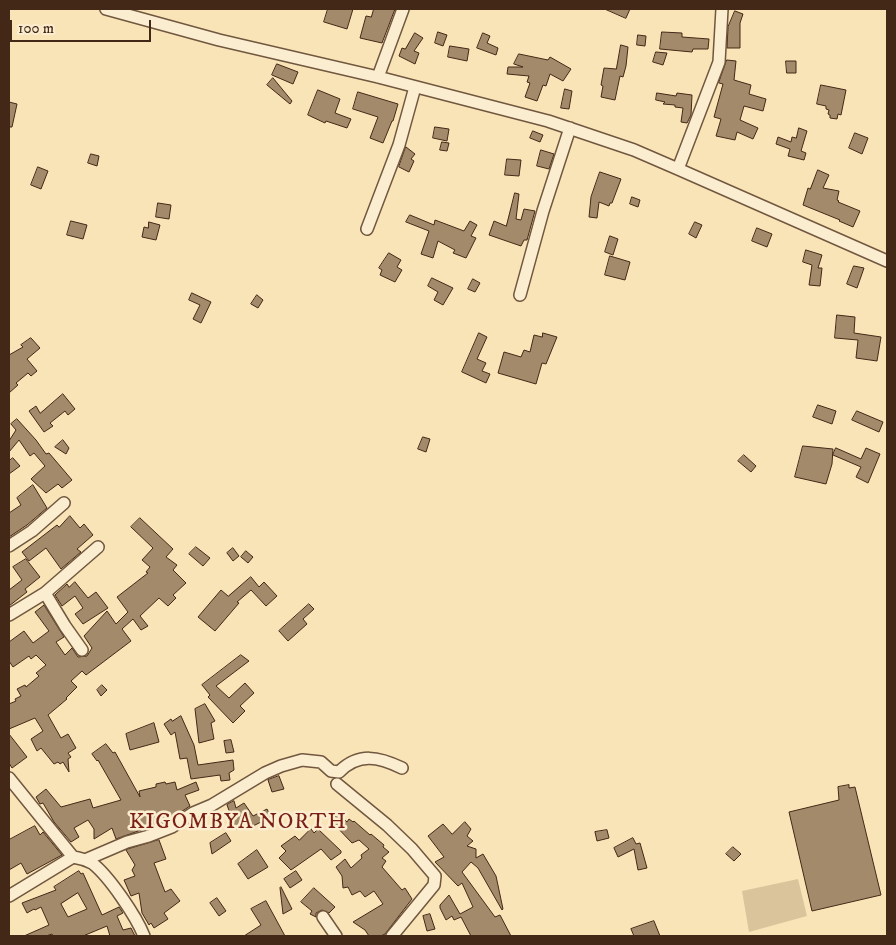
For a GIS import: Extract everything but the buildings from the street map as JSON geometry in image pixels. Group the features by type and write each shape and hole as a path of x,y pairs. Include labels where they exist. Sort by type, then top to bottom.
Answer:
{"street":[{"path":"106,9 147,14 248,47 378,77 570,128 634,150 678,168 887,261"},
{"path":"378,77 402,9"},
{"path":"678,168 719,62 722,9"},
{"path":"367,229 399,145 415,87"},
{"path":"520,295 543,211 570,128"},
{"path":"9,546 32,531 64,503"},
{"path":"9,615 45,593 98,547"},
{"path":"45,593 82,650"},
{"path":"85,860 172,826 193,813 212,805 265,773 281,766 302,760 320,762 331,771 339,772 345,766 369,757 385,760 402,768"},
{"path":"9,778 73,857 85,860 100,870 136,918 144,936"},
{"path":"337,784 387,825 412,849 435,876 434,885 392,936"},
{"path":"9,896 73,857"},
{"path":"324,917 336,936"}],"shaded area":[{"path":"798,879 807,916 749,932 742,891"}],"district":[{"name":"KIGOMBYA NORTH","path":"238,823"}]}
